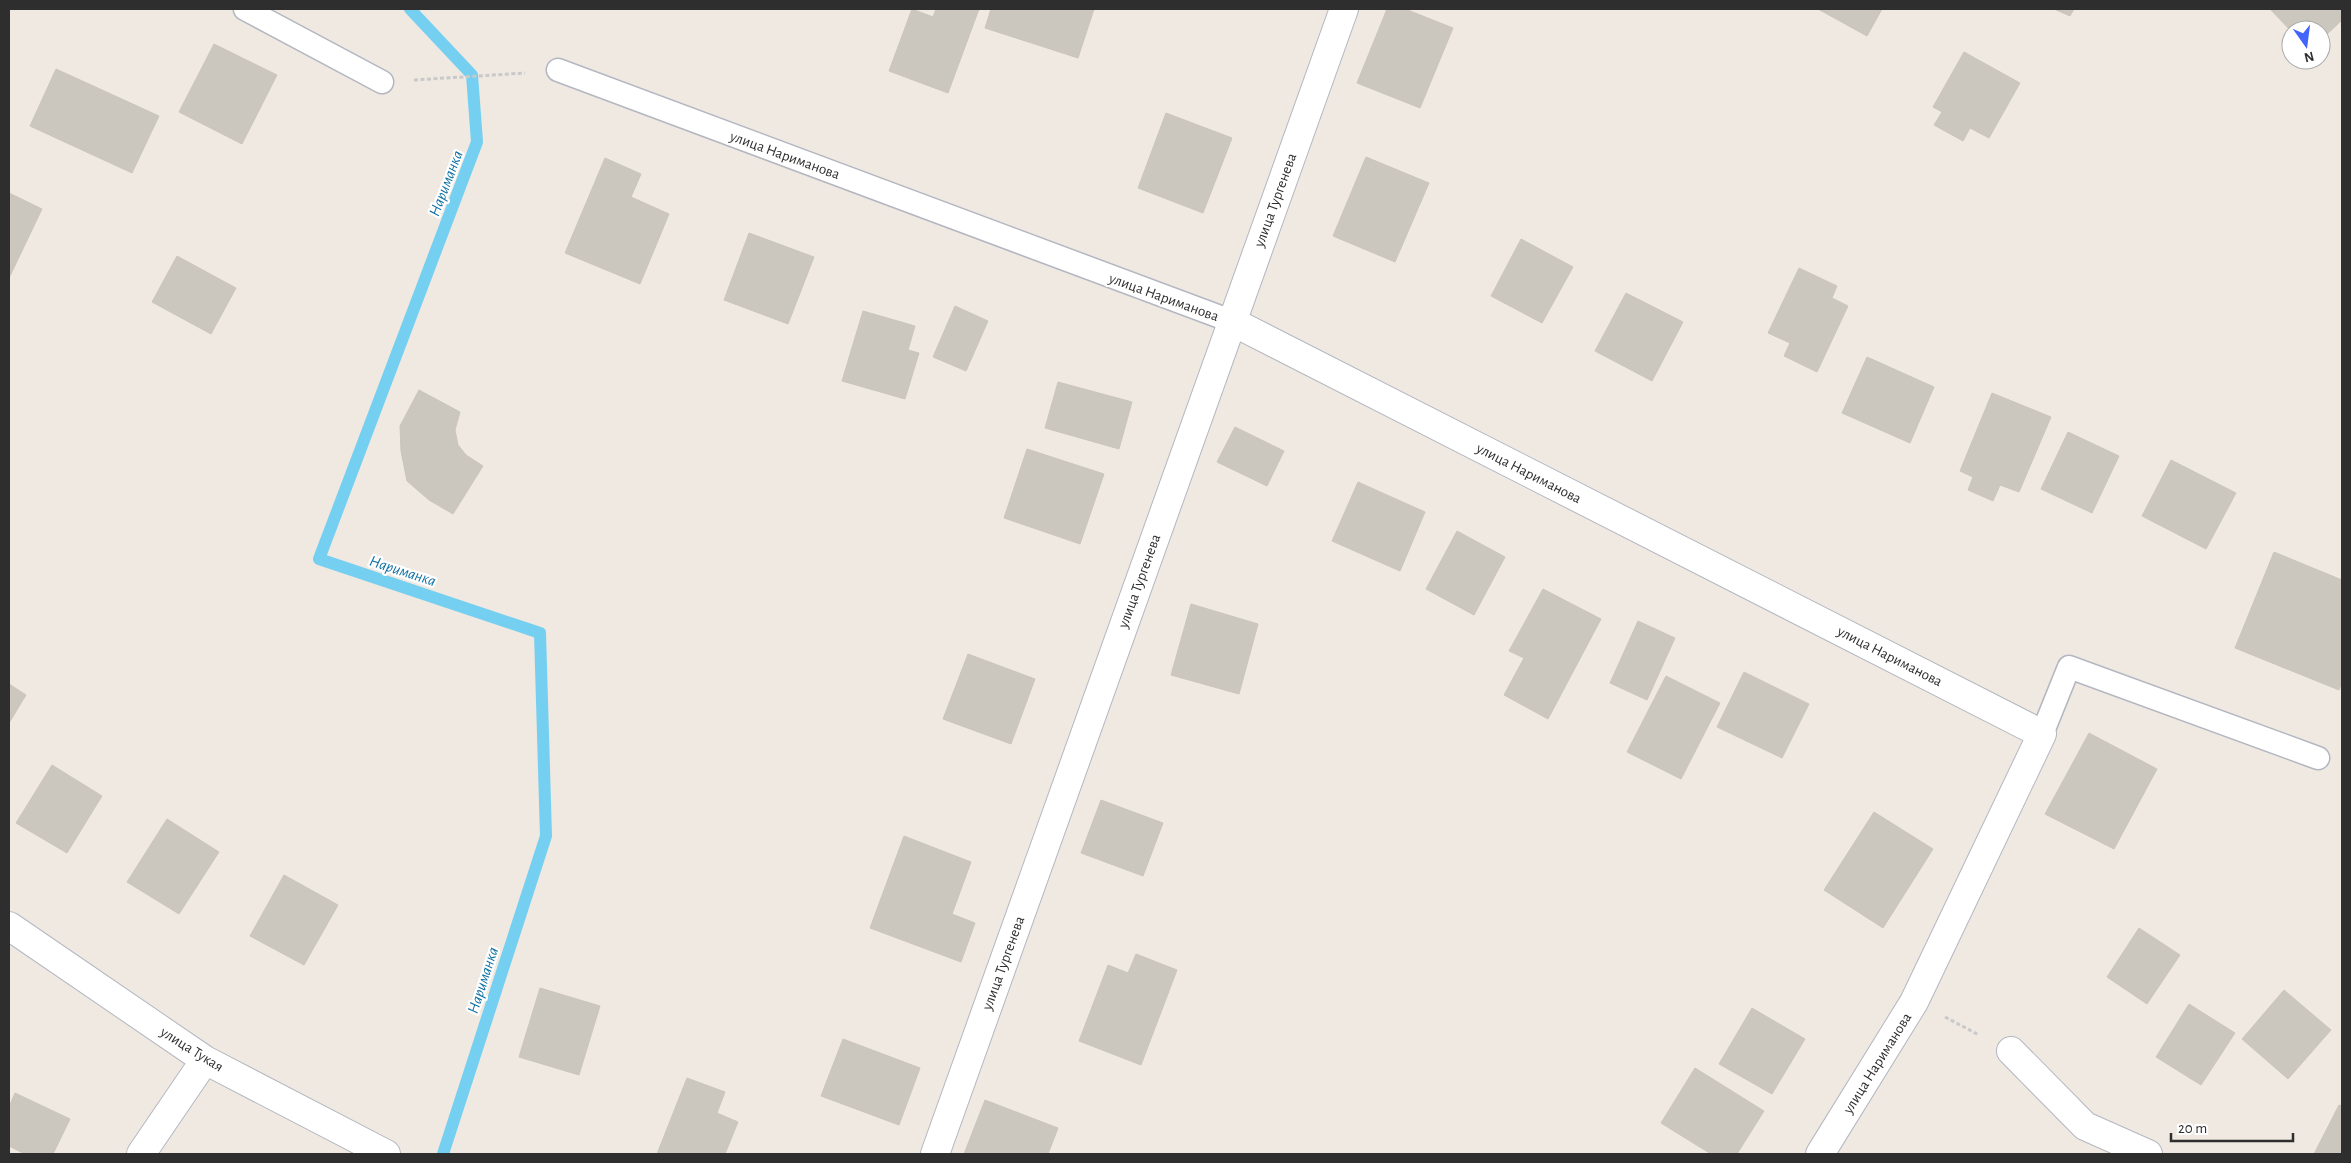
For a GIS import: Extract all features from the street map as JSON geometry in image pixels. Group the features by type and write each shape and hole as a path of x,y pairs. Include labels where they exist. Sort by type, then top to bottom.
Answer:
{"street":[{"name":"улица Тургенева","path":"935,1154 1344,9"},
{"name":"улица Нариманова","path":"1231,321 2042,734 1914,1002 1820,1154"},
{"name":"улица Тукая","path":"9,926 206,1060 386,1154"},
{"path":"2011,1051 2085,1126 2148,1154"},
{"path":"141,1154 206,1060"}],"lane":[{"path":"245,9 382,82"},
{"name":"улица Нариманова","path":"558,70 1231,321"},
{"path":"2042,734 2069,667 2318,758"}],"path":[{"path":"382,82 558,70"},
{"path":"1914,1002 2011,1051"}],"building":[{"path":"912,9 933,17 936,9 979,9 948,93 889,71"},
{"path":"991,9 1094,9 1078,58 985,28"},
{"path":"1387,9 1405,9 1453,28 1420,108 1357,83"},
{"path":"1818,9 1882,9 1867,36"},
{"path":"2054,9 2074,9 2070,16"},
{"path":"2270,9 2342,9 2342,20 2331,30 2331,20 2281,21"},
{"path":"214,44 277,75 242,144 179,112"},
{"path":"1964,52 2020,83 1989,138 1970,128 1963,141 1934,125 1942,112 1933,107"},
{"path":"56,69 159,116 132,173 30,126"},
{"path":"1166,113 1232,138 1203,213 1138,188"},
{"path":"1366,157 1429,183 1395,262 1333,236"},
{"path":"605,158 641,174 631,197 669,214 640,284 565,253"},
{"path":"9,193 42,209 9,278"},
{"path":"749,233 814,257 788,324 724,300"},
{"path":"1521,239 1573,267 1542,323 1491,296"},
{"path":"177,256 236,288 211,334 152,302"},
{"path":"1799,268 1837,286 1832,298 1848,306 1817,372 1784,356 1790,343 1768,333"},
{"path":"1626,293 1683,322 1652,381 1595,351"},
{"path":"955,306 988,321 966,371 933,357"},
{"path":"863,311 915,326 908,350 919,353 905,399 842,381"},
{"path":"1867,357 1934,387 1910,443 1842,413"},
{"path":"1058,382 1132,402 1119,449 1045,428"},
{"path":"419,390 460,412 455,430 458,445 466,455 483,466 453,514 429,500 407,481 401,451 400,426"},
{"path":"1992,393 2051,417 2019,492 2000,485 1993,501 1968,490 1973,477 1960,471"},
{"path":"1235,427 1284,451 1267,486 1217,462"},
{"path":"2068,432 2119,456 2092,513 2041,489"},
{"path":"1027,449 1104,474 1080,544 1004,518"},
{"path":"2171,460 2236,493 2206,549 2142,516"},
{"path":"1358,482 1425,512 1400,571 1332,541"},
{"path":"1457,531 1505,557 1474,615 1426,589"},
{"path":"2274,552 2342,580 2342,682 2339,690 2235,648"},
{"path":"1543,589 1601,619 1548,719 1504,695 1524,658 1509,651"},
{"path":"1191,604 1258,624 1239,694 1171,675"},
{"path":"1638,621 1675,638 1647,700 1610,683"},
{"path":"968,654 1035,679 1011,744 943,719"},
{"path":"1744,672 1809,704 1782,758 1717,727"},
{"path":"1666,676 1720,703 1681,779 1627,752"},
{"path":"9,684 26,695 9,723"},
{"path":"2089,733 2157,769 2114,849 2045,814"},
{"path":"52,765 102,796 67,853 16,823"},
{"path":"1101,800 1163,823 1143,876 1081,853"},
{"path":"1874,812 1933,849 1883,928 1824,890"},
{"path":"167,819 219,852 179,914 127,882"},
{"path":"904,836 971,862 952,914 975,923 961,962 870,928"},
{"path":"284,875 338,905 304,965 250,936"},
{"path":"2139,928 2180,955 2147,1004 2107,977"},
{"path":"1136,954 1177,970 1141,1065 1079,1041 1108,965 1128,973"},
{"path":"540,988 600,1006 579,1075 519,1057"},
{"path":"2284,990 2331,1030 2288,1079 2242,1039"},
{"path":"2189,1004 2235,1033 2201,1085 2156,1057"},
{"path":"1752,1008 1805,1039 1772,1094 1719,1064"},
{"path":"843,1039 920,1068 899,1125 821,1096"},
{"path":"1695,1068 1764,1111 1737,1154 1711,1154 1661,1123"},
{"path":"687,1078 725,1092 717,1113 738,1122 725,1154 657,1154"},
{"path":"15,1093 70,1119 53,1154 25,1154 9,1146 9,1107"},
{"path":"985,1100 1058,1128 1048,1154 964,1154"},
{"path":"2339,1105 2342,1106 2342,1154 2314,1154"}],"waterway":[{"name":"Нариманка","path":"410,9 472,75 477,142 319,559 540,633 546,836 443,1154"}]}
